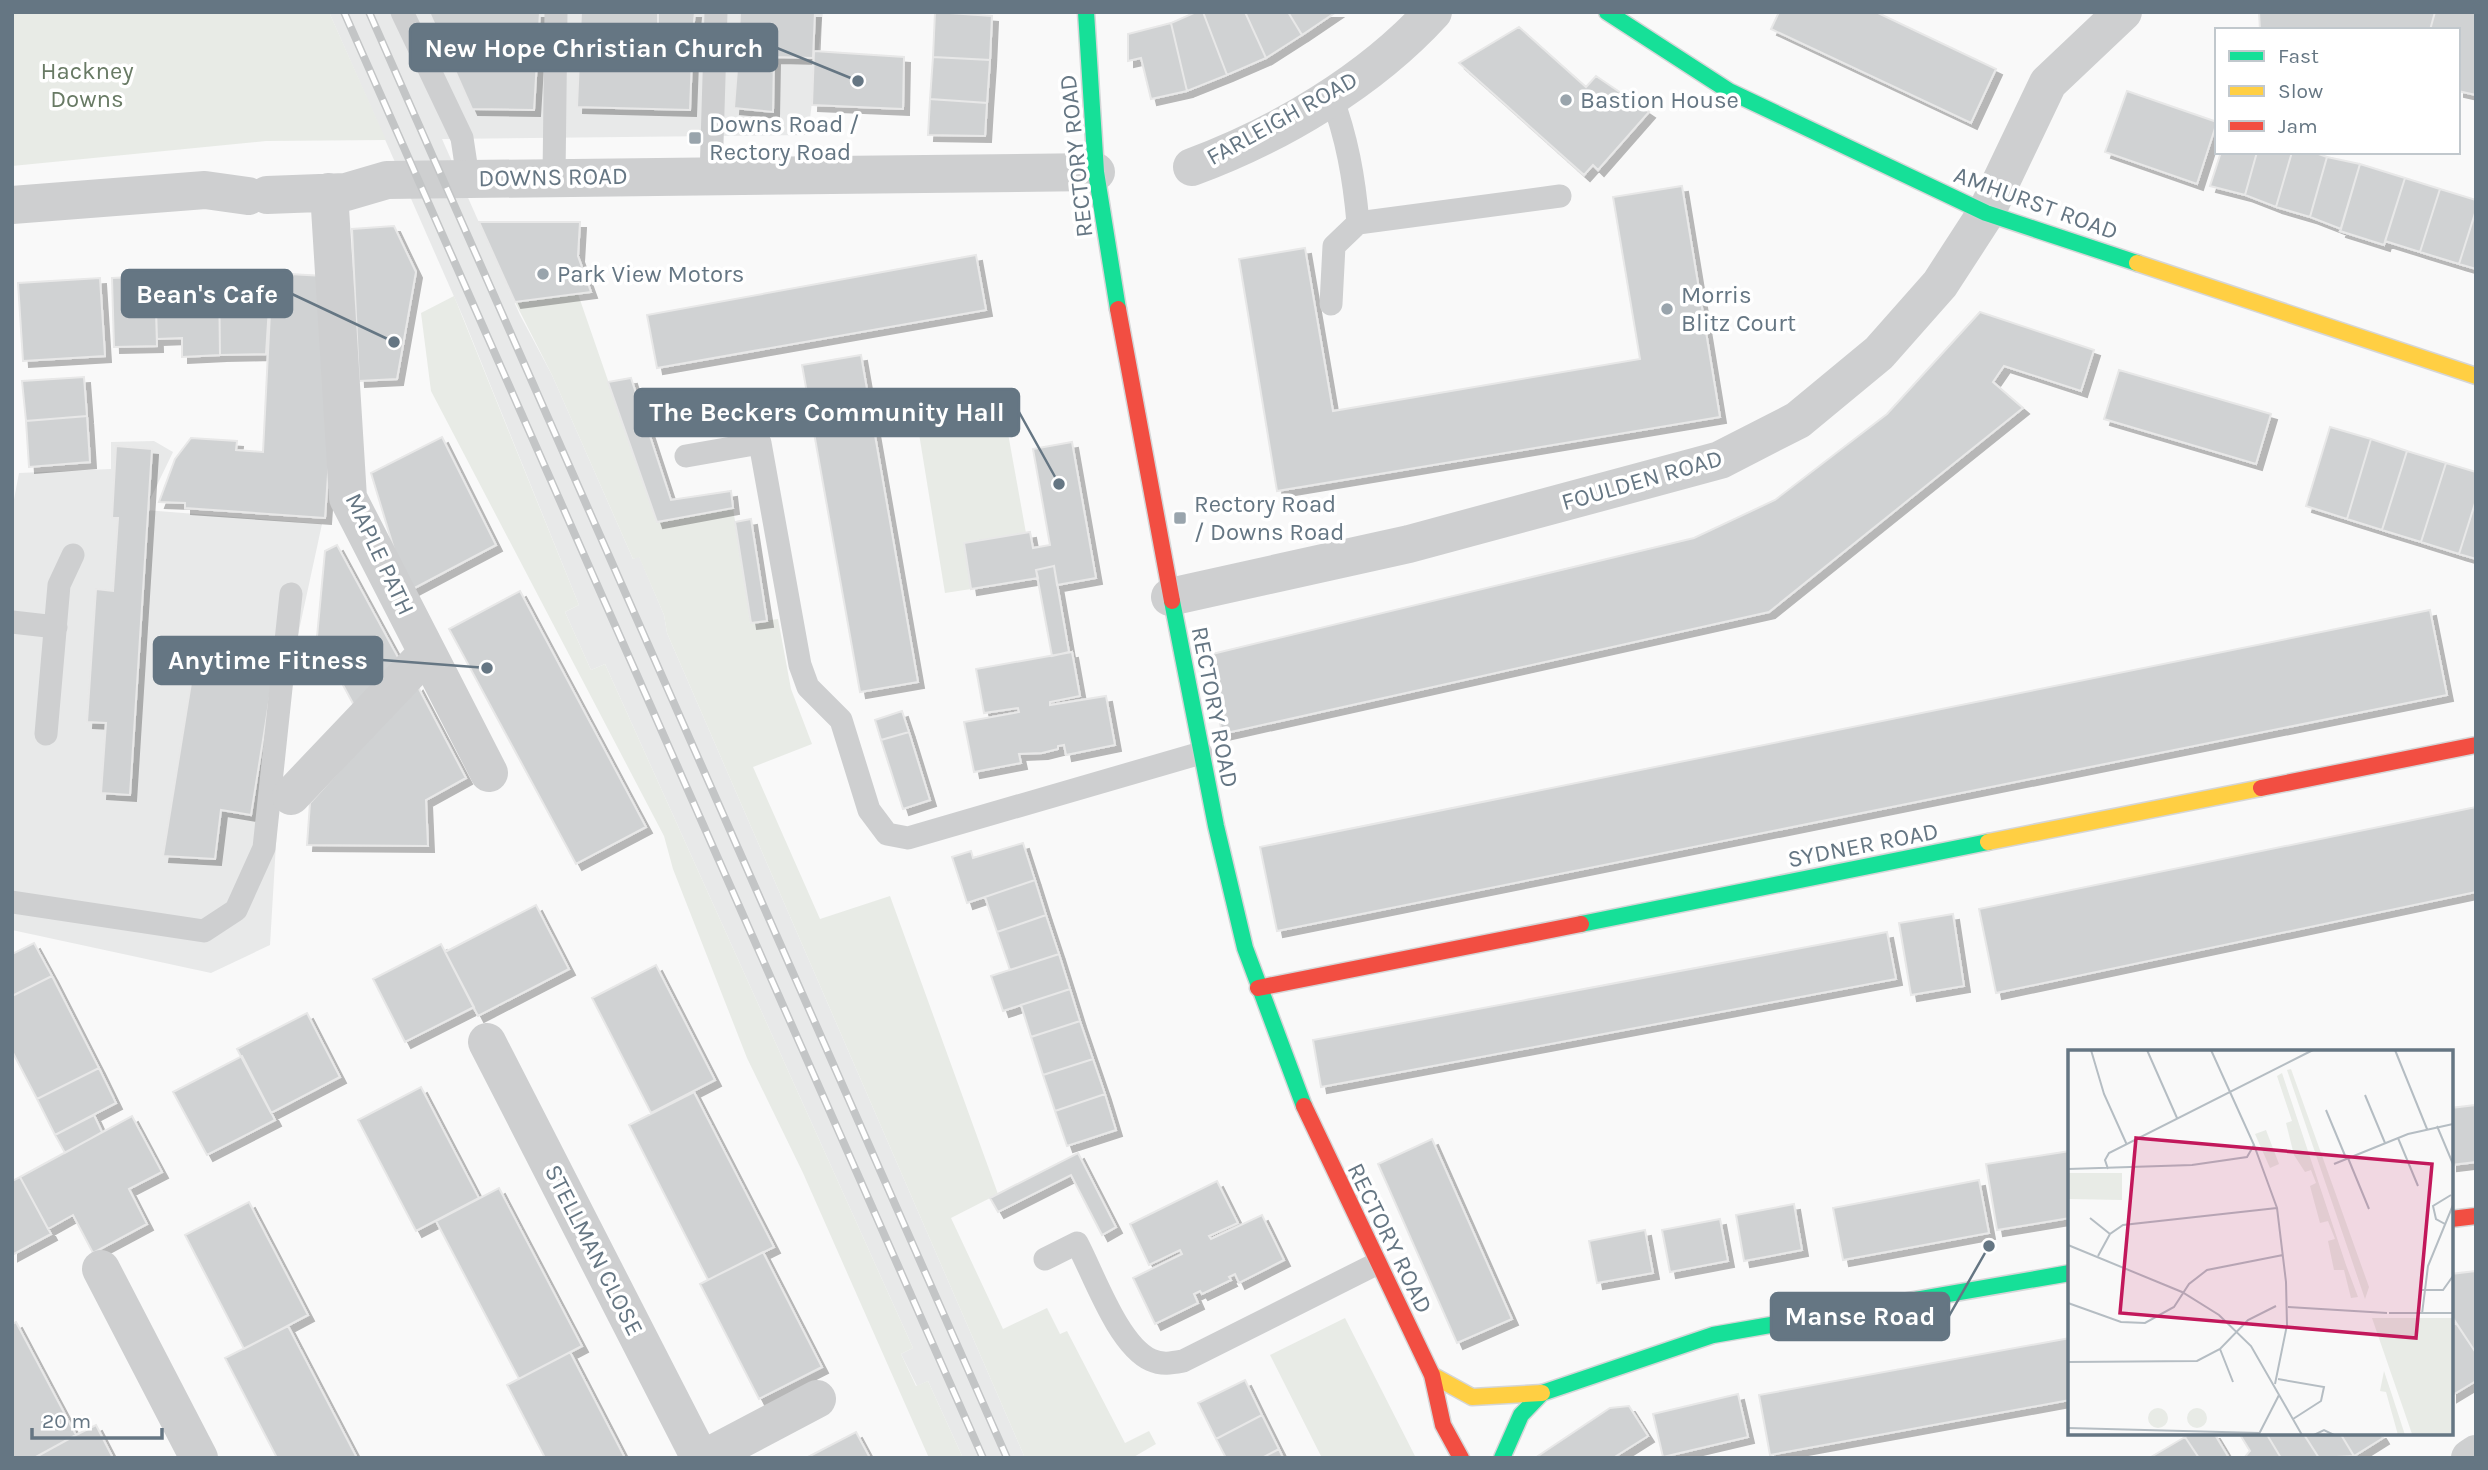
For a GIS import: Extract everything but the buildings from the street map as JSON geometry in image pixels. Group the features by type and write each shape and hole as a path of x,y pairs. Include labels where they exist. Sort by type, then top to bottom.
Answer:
{"main road":[{"name":"RECTORY ROAD","path":"1086,12 1096,172 1129,379 1201,753 1245,948 1317,1139 1432,1375 1443,1425 1461,1458"},
{"name":"AMHURST ROAD","path":"1607,12 1729,91 1986,213 2476,376"},
{"name":"SYDNER ROAD","path":"1258,988 2476,745"},
{"path":"2453,1219 2476,1216"},
{"path":"1432,1375 1472,1397 1542,1393 1713,1335 2068,1273"},
{"path":"1502,1458 1521,1415 1542,1393"}],"street":[{"name":"FARLEIGH ROAD","path":"1192,167 1228,154 1347,87 1418,29 1433,12"},
{"name":"FOULDEN ROAD","path":"1170,597 1409,544 1720,460 1798,420 1879,353 1940,284 1986,213 2048,83 2123,12"},
{"name":"DOWNS ROAD","path":"12,205 205,190 234,196 346,192 387,180 1096,172"},
{"name":"MAPLE PATH","path":"329,192 348,498 489,773"},
{"path":"291,796 427,653"},
{"name":"STELLMAN CLOSE","path":"487,1042 711,1456 817,1399"},
{"path":"101,1269 199,1458"},
{"path":"2470,1458 2476,1454"}],"lane":[{"path":"402,12 462,138 468,178"},
{"path":"554,177 556,12"},
{"path":"711,176 716,12"},
{"path":"1331,95 1347,138 1354,169 1357,223"},
{"path":"1331,304 1334,246 1357,223 1560,196"},
{"path":"686,456 760,443 800,665 808,687 841,720 869,810 887,834 908,838 1201,753"},
{"path":"47,734 59,586 74,555"},
{"path":"12,902 204,931 236,910 264,848 291,594"},
{"path":"12,622 56,628"},
{"path":"1045,1259 1077,1242 1127,1341 1149,1359 1170,1363 1183,1361 1376,1264"}],"shaded area":[{"path":"329,12 823,12 808,135 442,139 520,315 552,375 633,559 639,556 664,615 667,633 1025,1458 963,1458 928,1381 917,1386 901,1354 913,1348 605,664 591,670 565,612 579,605 463,317"},
{"path":"154,441 173,452 145,510 322,524 298,635 278,810 270,945 211,973 12,930 12,510 19,473 111,469 111,442"}],"green space":[{"name":"Hackney Downs","path":"12,12 329,12 386,140 266,141 12,166"},
{"path":"578,294 657,522 733,508 751,623 778,619 791,689 812,744 753,767 820,919 890,896 998,1194 951,1218 1003,1329 1047,1308 1060,1334 1067,1331 1125,1443 1149,1431 1156,1444 1132,1458 1025,1458 667,633 664,615 639,557 633,559 552,375 515,302"},
{"path":"454,296 579,605 565,612 591,670 605,664 913,1348 901,1354 916,1386 928,1381 963,1458 929,1458 803,1173 747,1058 673,869 664,836 431,391 421,313"},
{"path":"1000,389 1026,533 964,543 971,589 945,593 914,403"},
{"path":"1345,1318 1416,1458 1322,1458 1270,1355"}],"railway":[{"path":"344,12 983,1458"},
{"path":"369,12 1007,1458"}],"traffic: fast":[{"path":"1086,12 1096,172 1118,309"},
{"path":"1607,12 1729,91 1986,213 2137,263"},
{"path":"1172,601 1216,826 1245,948 1304,1106"},
{"path":"1581,924 1988,842"},
{"path":"1502,1458 1521,1415 1542,1393 1713,1335 2068,1273"}],"traffic: slow":[{"path":"2137,263 2476,376"},
{"path":"1988,842 2261,788"},
{"path":"1432,1375 1472,1397 1542,1393"}],"traffic: jam":[{"path":"1118,309 1172,601"},
{"path":"2261,788 2476,745"},
{"path":"1258,988 1581,924"},
{"path":"1304,1106 1432,1375 1443,1425 1461,1458"},
{"path":"2453,1219 2476,1216"}],"place":[{"name":"New Hope Christian Church","path":"858,81"},
{"name":"Bastion House","path":"1566,100"},
{"name":"Downs Road / Rectory Road","path":"695,138"},
{"name":"Park View Motors","path":"543,274"},
{"name":"Morris Blitz Court","path":"1667,309"},
{"name":"Bean's Cafe","path":"394,342"},
{"name":"The Beckers Community Hall","path":"1059,484"},
{"name":"Rectory Road / Downs Road","path":"1180,518"},
{"name":"Anytime Fitness","path":"487,668"},
{"name":"Manse Road","path":"1989,1246"}]}
